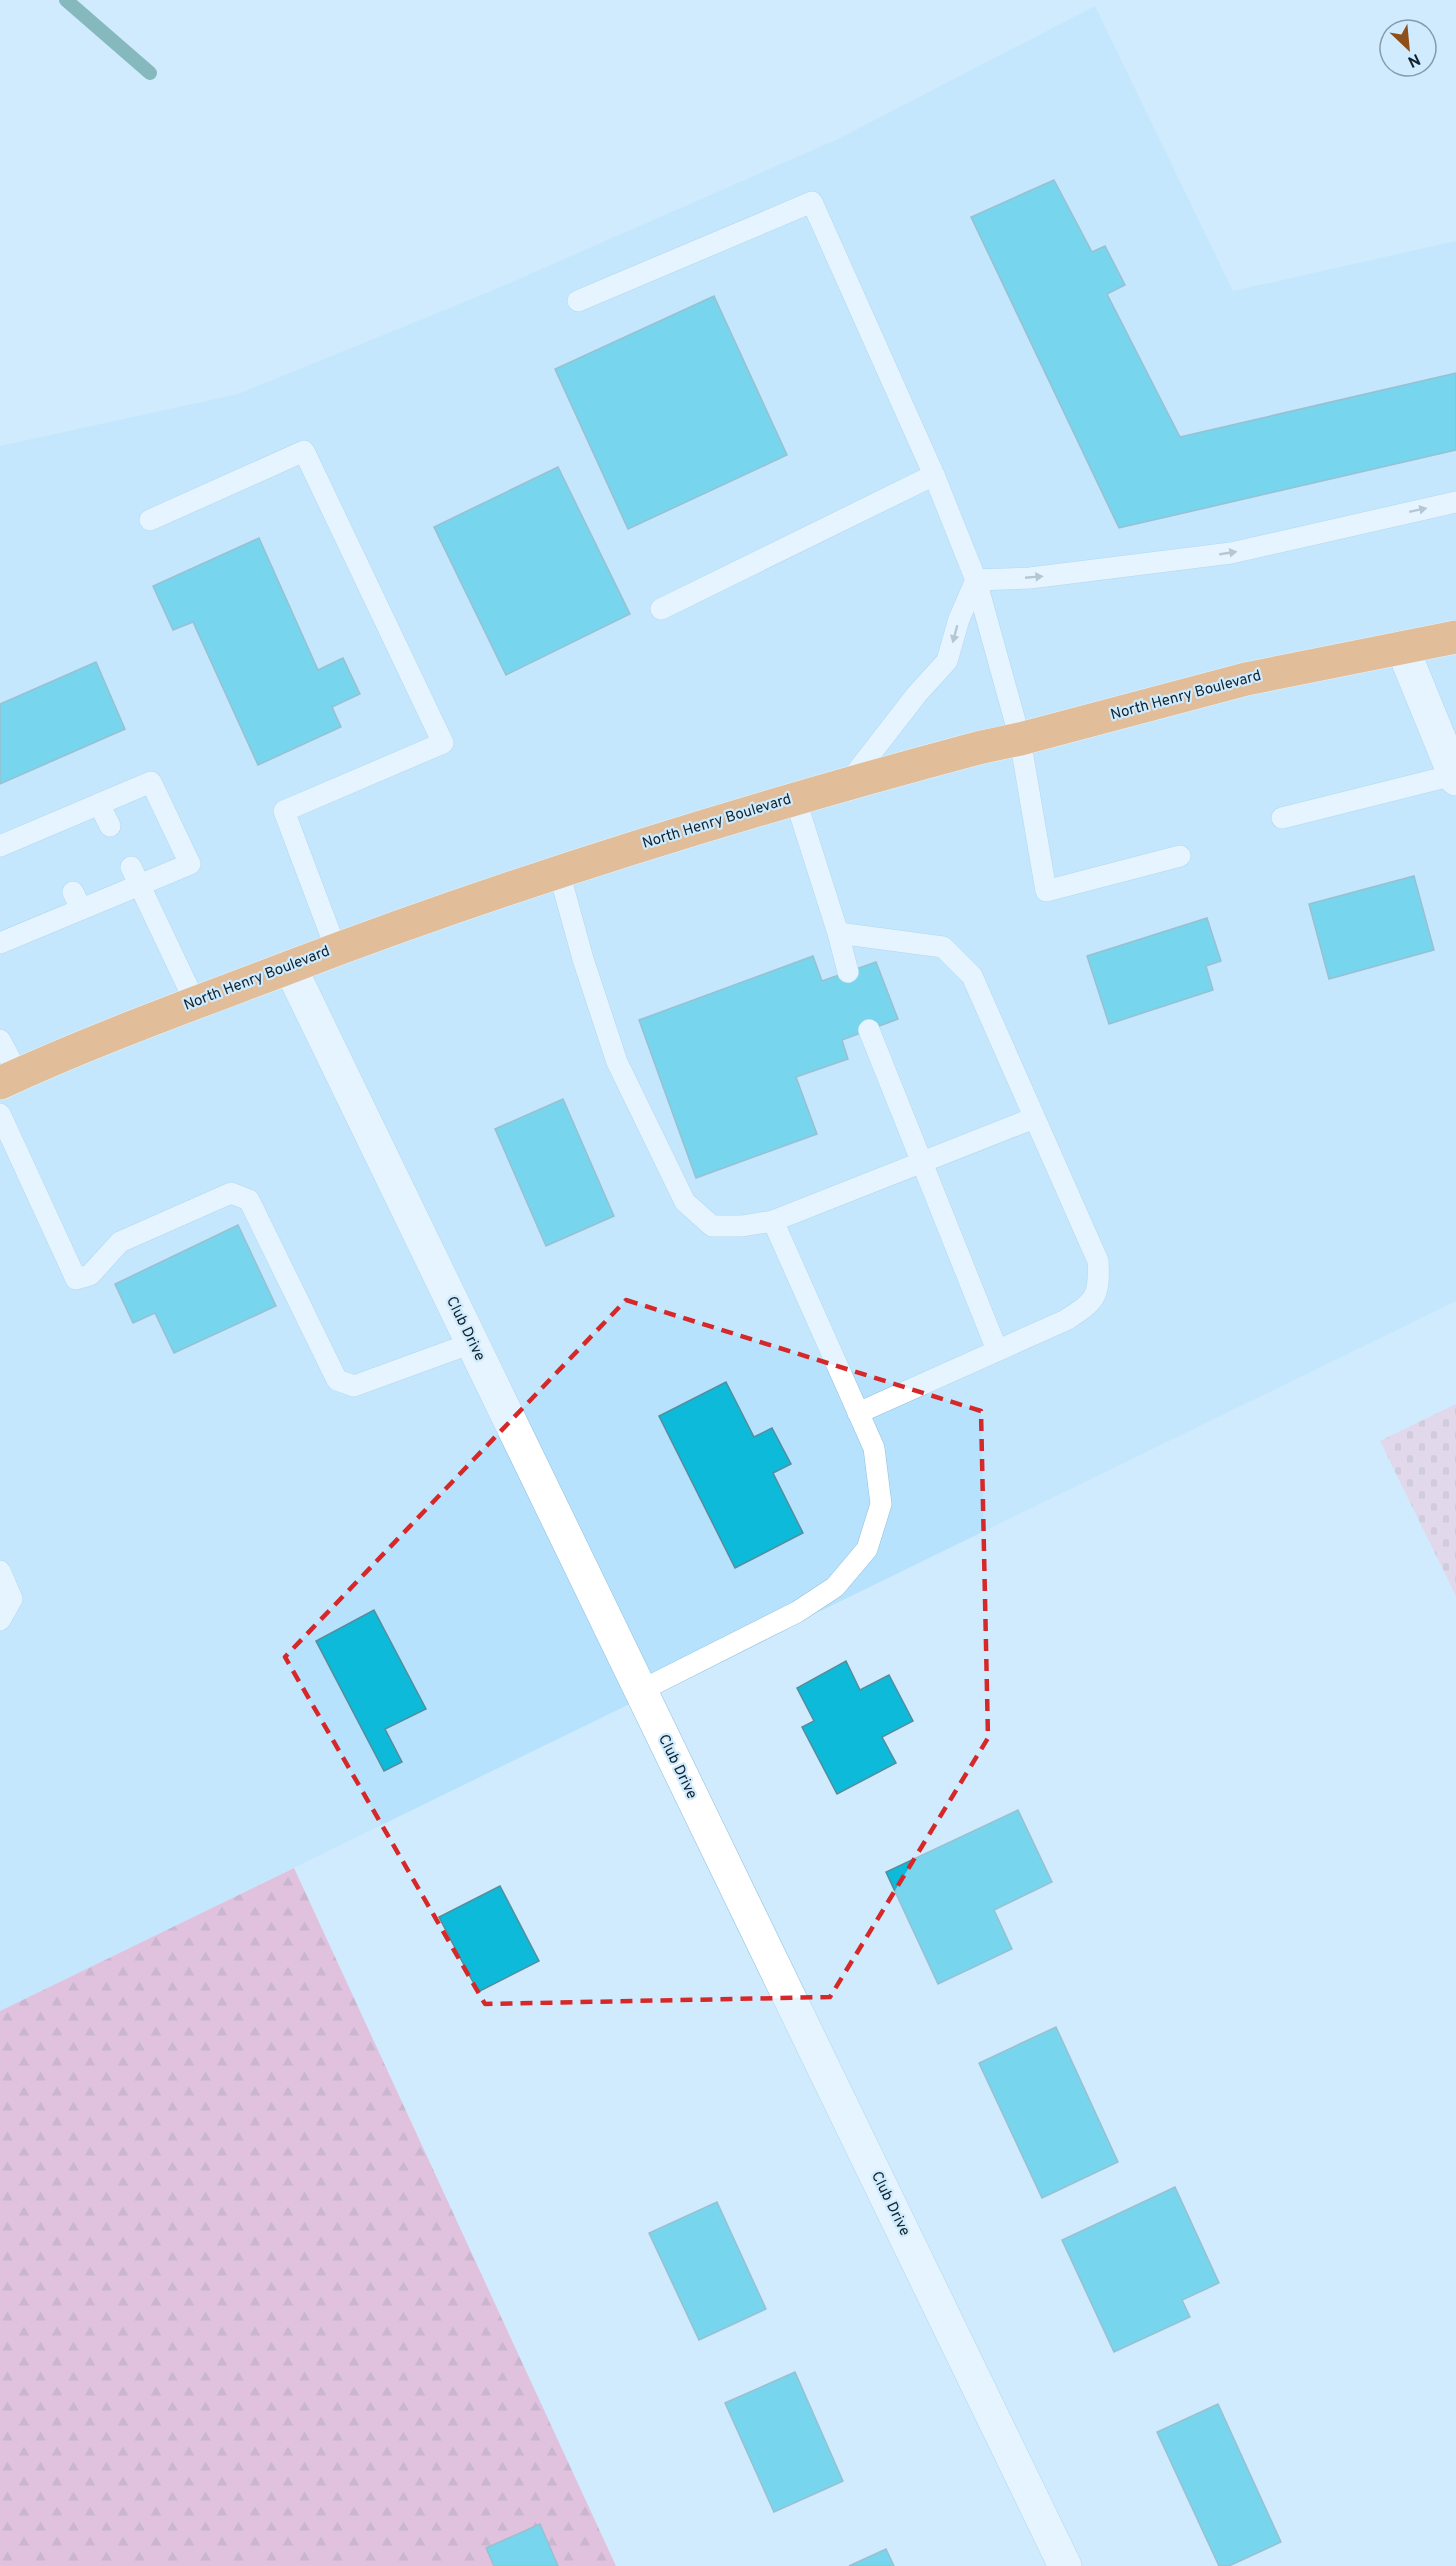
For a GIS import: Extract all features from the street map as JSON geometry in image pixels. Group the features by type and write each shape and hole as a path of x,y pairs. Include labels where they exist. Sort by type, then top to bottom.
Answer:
{"highway":[{"name":"North Henry Boulevard","path":"9,1078 195,1002 336,949 559,872 795,798 1246,679 1456,637"}],"street":[{"path":"1402,647 1455,777"},
{"name":"Club Drive","path":"290,967 1065,2566"}],"lane":[{"path":"578,301 812,202 934,475 976,580 1020,739 1046,891 1180,856"},
{"path":"150,520 304,451 443,743 284,811 336,949"},
{"path":"661,609 934,475"},
{"path":"976,580 1030,578 1231,553 1456,502"},
{"path":"848,783 916,694 947,661 959,619 976,580"},
{"path":"1282,818 1455,777"},
{"path":"0,846 46,837 99,804 151,782 190,864 135,876 77,901 0,943"},
{"path":"795,798 849,972"},
{"path":"99,804 110,826"},
{"path":"559,872 583,959 617,1062 685,1202 712,1226 742,1226 773,1221 1034,1118"},
{"path":"135,876 195,1002"},
{"path":"838,933 943,947 972,976 1098,1261 1099,1279 1092,1303 1066,1320 858,1413"},
{"path":"869,1030 997,1350"},
{"path":"0,1040 9,1078"},
{"path":"0,1114 76,1279 90,1275 120,1242 231,1193 249,1200 337,1380 354,1386 472,1343"},
{"path":"640,1690 797,1612 834,1587 867,1549 881,1504 874,1448 773,1221"},
{"path":"0,1571 12,1599 0,1620"}],"highlighted area":[{"path":"626,1300 981,1411 988,1738 830,1997 485,2004 285,1657"}],"shaded area":[{"path":"1095,6 1233,291 1456,241 1456,1301 0,2011 0,446 238,394 489,292 838,139"}],"green space":[{"path":"1456,1404 1456,1596 1380,1441"},
{"path":"294,1868 616,2566 0,2566 0,2011"}],"building":[{"path":"1054,180 1092,252 1105,246 1125,285 1107,294 1180,437 1456,373 1456,450 1119,528 971,217"},
{"path":"714,296 787,455 628,529 555,369"},
{"path":"558,467 630,614 506,675 434,527"},
{"path":"259,538 318,670 343,658 360,694 332,707 341,727 258,765 193,622 173,630 153,586"},
{"path":"96,662 125,729 0,784 0,704"},
{"path":"1414,876 1434,950 1329,979 1309,904"},
{"path":"1207,918 1221,961 1206,966 1213,990 1109,1024 1087,956"},
{"path":"813,956 822,981 876,962 898,1019 842,1040 848,1059 796,1077 817,1134 696,1178 639,1020"},
{"path":"563,1099 614,1216 546,1246 495,1129"},
{"path":"238,1225 276,1306 174,1353 155,1313 133,1323 115,1284"},
{"path":"726,1382 754,1437 772,1428 791,1464 773,1473 803,1533 735,1568 659,1416"},
{"path":"374,1610 426,1709 385,1729 402,1762 384,1771 316,1641"},
{"path":"846,1661 860,1690 889,1675 913,1721 882,1737 896,1763 837,1794 802,1727 814,1721 797,1688"},
{"path":"1018,1810 1052,1882 994,1910 1012,1949 938,1984 886,1872"},
{"path":"500,1886 539,1961 478,1992 439,1917"},
{"path":"1056,2027 1118,2162 1042,2198 979,2063"},
{"path":"1175,2187 1219,2283 1182,2300 1190,2317 1114,2352 1062,2240"},
{"path":"717,2202 766,2309 699,2340 649,2233"},
{"path":"795,2372 843,2481 774,2512 725,2403"},
{"path":"1218,2404 1281,2542 1229,2566 1219,2566 1157,2432"},
{"path":"540,2524 558,2566 494,2566 486,2548"},
{"path":"886,2549 894,2566 849,2566"}],"waterway":[{"path":"66,0 150,73"}]}
